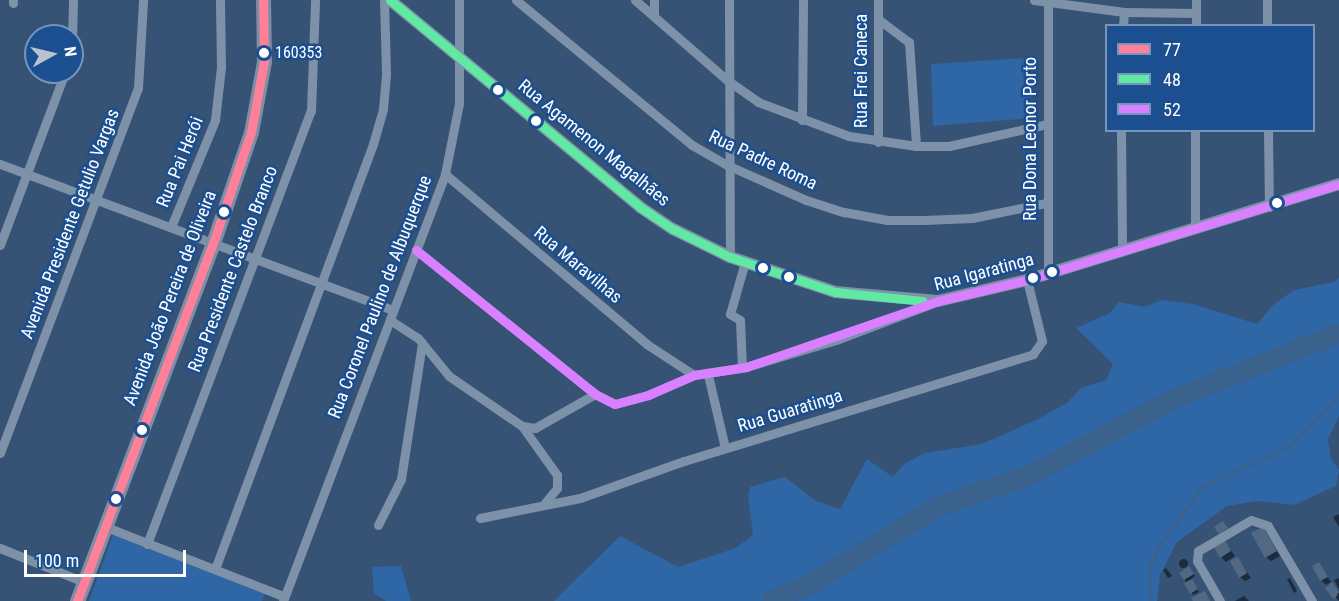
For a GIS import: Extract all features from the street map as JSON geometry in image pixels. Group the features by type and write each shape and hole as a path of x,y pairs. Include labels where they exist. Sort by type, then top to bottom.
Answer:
{"main road":[{"name":"Avenida João Pereira de Oliveira","path":"77,601 213,243 257,110 264,62 263,0"}],"street":[{"path":"72,24 73,0"},
{"name":"Avenida Presidente Getulio Vargas","path":"0,453 138,88 143,0"},
{"name":"Rua Pai Herói","path":"171,227 215,120 221,67 220,0"},
{"name":"Rua Presidente Castelo Branco","path":"147,544 311,111 315,0"},
{"path":"215,569 383,109 384,0"},
{"name":"Rua Agamenon Magalhães","path":"390,0 639,207 673,230 730,257 835,292 938,301"},
{"name":"Rua Coronel Paulino de Albuquerque","path":"283,598 445,174 459,103 459,0"},
{"name":"Rua Padre Roma","path":"516,0 675,131 727,165 806,200 887,220 972,218 1046,202"},
{"path":"635,0 727,81 758,102 802,120 878,142 916,146 981,140 1047,124"},
{"path":"654,0 654,16"},
{"path":"729,0 727,165 730,257"},
{"path":"802,120 803,0"},
{"name":"Rua Frei Caneca","path":"878,0 878,142"},
{"path":"1034,0 1048,4 1124,12 1196,13"},
{"path":"1196,0 1196,24"},
{"path":"1267,0 1267,24"},
{"name":"Rua Dona Leonor Porto","path":"1048,4 1046,202 1048,273"},
{"path":"1123,24 1124,12"},
{"path":"878,20 909,42 916,146"},
{"path":"0,245 61,84"},
{"path":"1121,132 1122,249"},
{"path":"1195,132 1195,227"},
{"path":"1268,132 1269,207"},
{"path":"0,164 393,310"},
{"name":"Rua Maravilhas","path":"445,174 648,345 694,375"},
{"name":"Rua Igaratinga","path":"596,394 615,404 631,401 694,375 708,375 742,368 836,340 938,301 1027,280 1339,184"},
{"path":"416,250 596,394 535,428 522,426"},
{"path":"742,368 740,320 730,314 745,262"},
{"name":"Rua Guaratinga","path":"480,518 545,503 579,498 725,448 1033,354 1041,340 1027,280"},
{"path":"390,320 422,343 448,376 522,426 557,475 557,488 545,503"},
{"path":"378,525 401,479 422,343"},
{"path":"708,375 725,448"},
{"path":"1220,601 1197,561 1198,551 1251,520 1268,526 1308,600"},
{"path":"106,527 283,598"},
{"path":"0,548 84,582"}],"shaded area":[{"path":"1027,58 1032,118 933,126 931,64"},
{"path":"1339,277 1339,416 1328,439 1331,459 1339,470 1336,486 1294,505 1258,501 1227,506 1177,542 1160,575 1157,601 554,601 620,536 678,567 736,548 753,535 748,495 750,487 785,477 816,501 840,509 867,459 893,477 904,464 925,453 982,444 1038,419 1067,403 1081,388 1106,380 1113,364 1076,328 1110,313 1119,302 1145,307 1161,300 1193,304 1257,324 1273,305 1294,290 1334,282"},
{"path":"113,535 265,594 262,601 89,601"},
{"path":"401,566 411,601 386,601 374,593 372,567"}],"building":[{"path":"1223,521 1228,528 1219,534 1214,527"},
{"path":"1263,527 1277,551 1265,558 1251,533"},
{"path":"1224,539 1231,551 1220,558 1213,545"},
{"path":"1238,557 1247,573 1239,578 1230,561"},
{"path":"1319,562 1328,577 1320,581 1312,566"},
{"path":"1189,566 1194,574 1184,580 1179,573"},
{"path":"1192,579 1198,589 1190,594 1184,583"},
{"path":"1332,582 1339,592 1334,600 1325,588"},
{"path":"1205,591 1210,601 1193,601 1191,598"}],"waterway":[{"path":"772,601 810,584 937,507 1028,476 1176,398 1339,333"},
{"path":"1151,601 1149,568 1158,548 1201,488 1290,445 1339,395"}],"transit line":[{"name":"77","path":"77,601 213,243 251,132 264,62 263,0"},
{"name":"48","path":"390,0 640,207 673,229 730,257 835,292 923,301"},
{"name":"52","path":"416,250 595,394 615,404 648,395 694,375 746,367 938,301 1027,280 1339,184"}],"place":[{"name":"160353","path":"264,53"}]}
